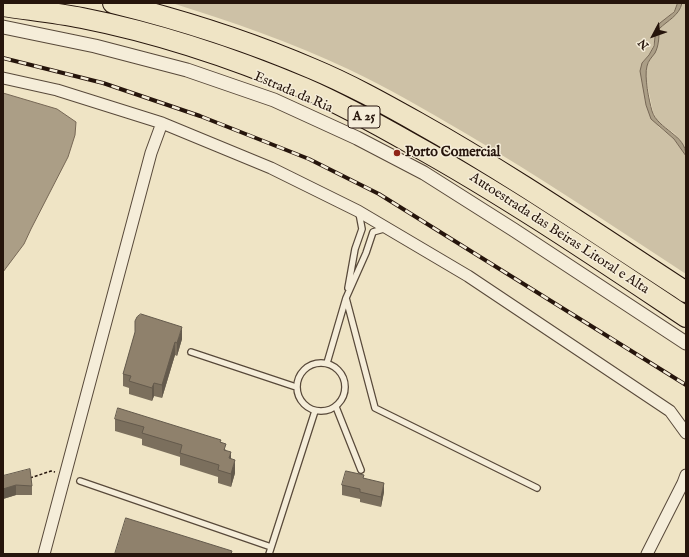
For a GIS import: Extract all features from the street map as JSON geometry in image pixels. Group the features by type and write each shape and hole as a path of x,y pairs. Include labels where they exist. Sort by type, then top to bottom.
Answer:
{"highway":[{"name":"Autoestrada das Beiras Litoral e Alta","path":"113,3 164,16 231,37 314,69 376,100 466,150 543,198 686,292"},
{"name":"Autoestrada das Beiras Litoral e Alta","path":"3,6 82,18 158,37 226,58 304,88 368,119 455,168 527,212 686,317"}],"street":[{"name":"Estrada da Ria","path":"3,27 95,46 187,70 274,100 323,122 424,173 686,343"},
{"path":"3,78 57,90 162,123 270,168 358,211 468,276 670,411 686,433"},
{"path":"44,554 151,153 162,123"},
{"path":"647,554 686,475"}],"lane":[{"path":"327,363 346,298 355,249 362,229 358,211"},
{"path":"388,228 374,232 346,298 375,408 537,488"},
{"path":"191,352 296,386"},
{"path":"316,363 327,363 337,368 343,377 345,388 343,398 336,407 326,411 315,411 305,406 298,397 296,386 299,376 306,368 316,363"},
{"path":"336,407 361,470"},
{"path":"269,554 315,411"},
{"path":"80,481 272,547"}],"path":[{"path":"30,478 51,471 65,473"}],"shaded area":[{"path":"172,3 678,3 674,11 656,28 653,47 642,63 646,105 659,127 674,139 686,156 686,274 521,167 436,116 378,84 327,59 283,41"},
{"path":"678,3 682,3 681,7 673,18 659,29 657,47 648,64 646,76 652,111 655,117 682,142 686,156 674,139 651,119 646,105 640,71 642,63 654,46 656,28 674,12"},
{"path":"682,3 686,3 686,150 675,134 658,122 653,112 645,74 647,64 655,52 659,42 659,29 676,15"},
{"path":"3,93 57,109 76,122 75,135 68,157 24,244 3,272"}],"building":[{"path":"141,314 182,327 177,343 175,342 162,385 154,383 152,388 129,381 131,376 123,374 135,332 135,321"},
{"path":"118,408 221,440 220,442 226,444 224,450 231,452 229,458 235,460 231,474 218,470 219,465 180,453 182,445 142,433 144,427 115,419"},
{"path":"30,469 32,486 16,485 3,489 3,476"},
{"path":"346,471 364,475 363,478 384,483 381,497 360,492 360,489 342,485"},
{"path":"126,518 232,551 231,554 115,554"}],"railway":[{"path":"3,58 103,83 200,116 309,159 379,194 686,385"}],"place":[{"name":"Porto Comercial","path":"397,153"}]}
